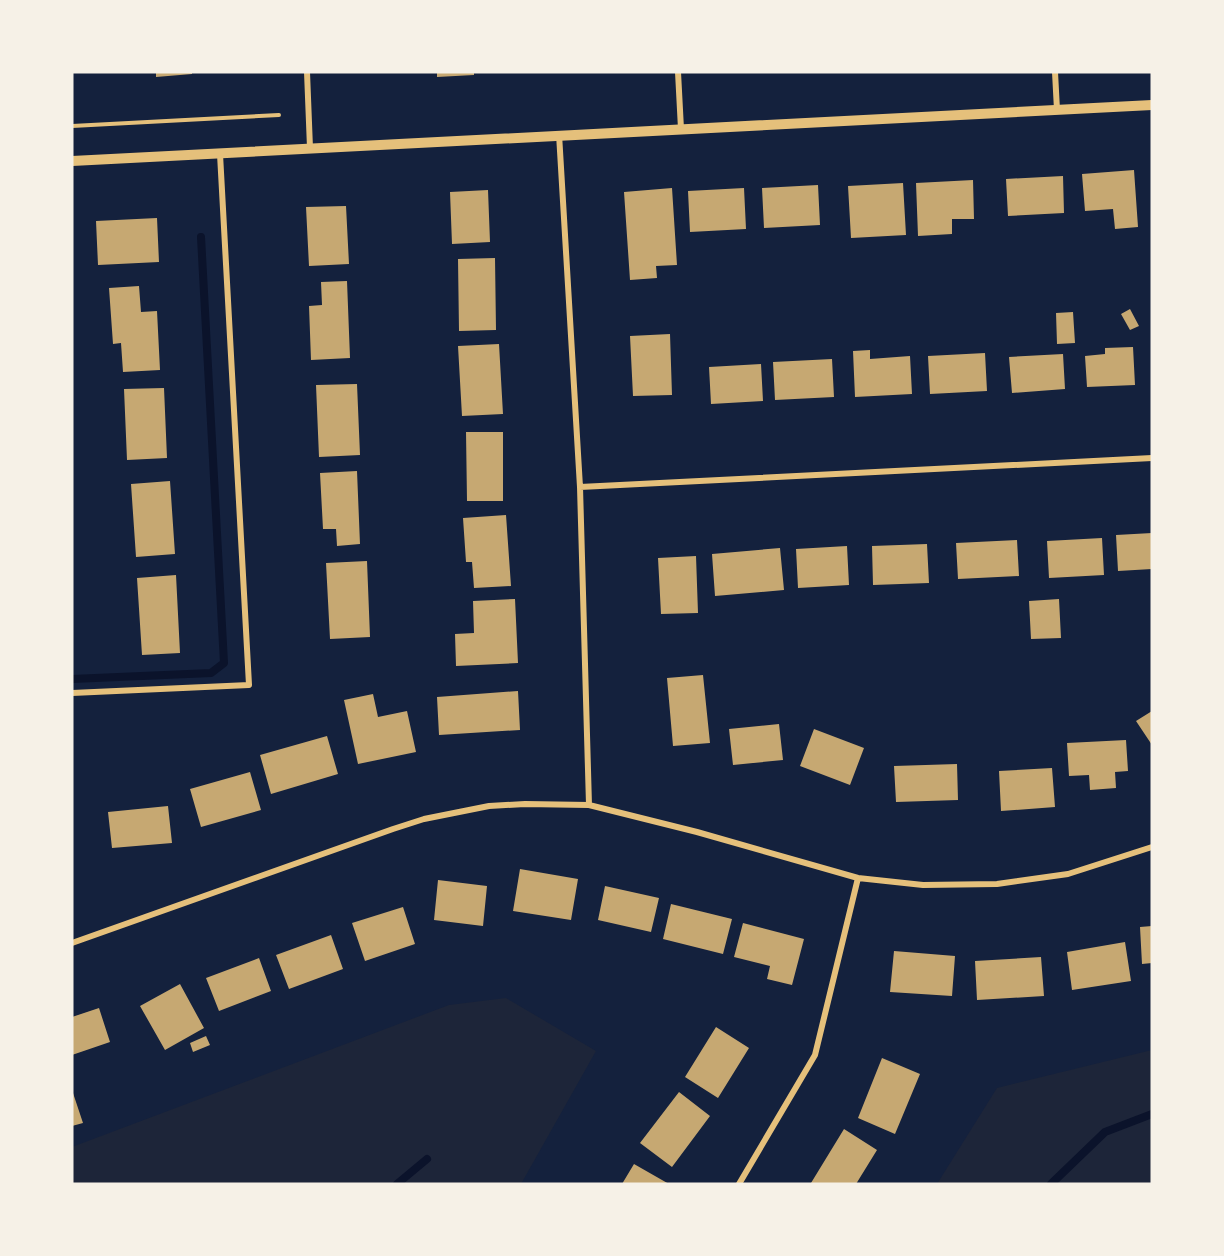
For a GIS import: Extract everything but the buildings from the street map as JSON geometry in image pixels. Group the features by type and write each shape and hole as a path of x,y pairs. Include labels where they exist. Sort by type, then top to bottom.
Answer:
{"street":[{"path":"307,72 310,148"},
{"path":"678,72 681,129"},
{"path":"1055,72 1057,110"},
{"path":"72,161 1152,105"},
{"path":"559,134 580,487 590,805"},
{"path":"72,693 249,685 220,154"},
{"path":"580,487 1152,458"},
{"path":"72,944 424,819 489,807 525,804 590,805 697,832 858,878 923,885 997,884 1068,874 1152,847"},
{"path":"739,1184 815,1055 858,878"}],"path":[{"path":"72,126 279,115"}],"shaded area":[{"path":"506,998 596,1051 521,1184 72,1184 72,1147 449,1005"},
{"path":"1152,1050 1152,1184 937,1184 997,1088"}],"waterway":[{"path":"72,679 211,673 224,663 201,237"},
{"path":"1051,1184 1105,1132 1152,1114"},
{"path":"397,1184 427,1159"}]}
